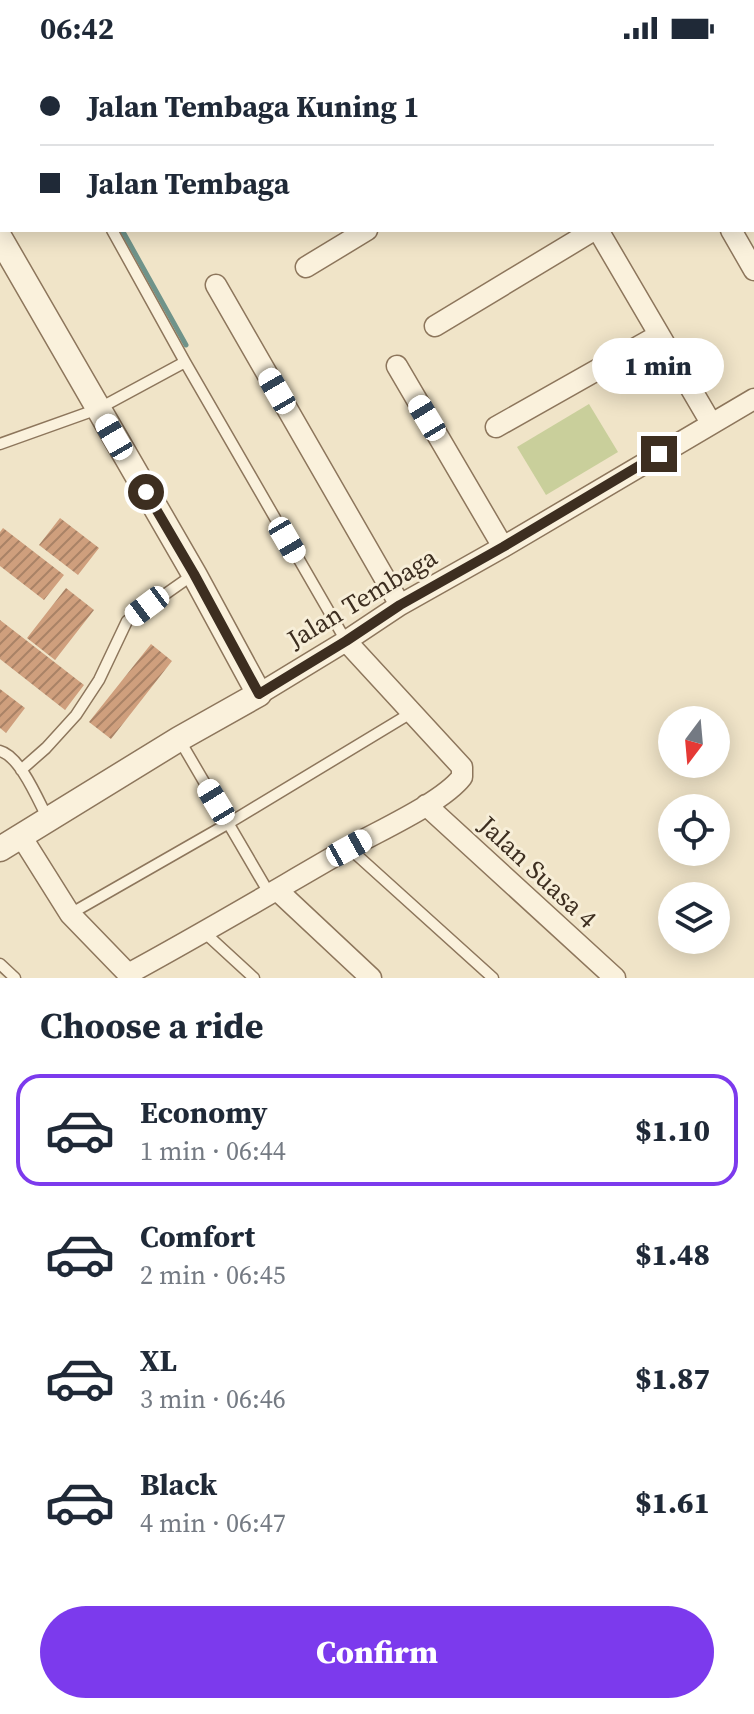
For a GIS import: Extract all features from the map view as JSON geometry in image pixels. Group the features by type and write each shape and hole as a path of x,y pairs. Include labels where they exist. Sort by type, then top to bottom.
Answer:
{"street":[{"path":"306,267 364,232"},
{"path":"435,326 593,232"},
{"path":"597,232 711,423"},
{"path":"732,232 754,270"},
{"path":"0,238 194,574 259,694"},
{"path":"216,285 400,605"},
{"path":"496,427 659,335"},
{"path":"397,366 503,547"},
{"name":"Jalan Tembaga","path":"10,842 259,694 400,605 754,399"},
{"path":"10,842 70,914 130,976 426,805 462,777 462,767 346,641"},
{"name":"Jalan Suasa 4","path":"426,805 615,978"},
{"path":"273,891 371,978"}],"lane":[{"path":"113,232 346,641"},
{"path":"0,444 98,409 185,362"},
{"path":"21,770 76,715 99,680 127,621 194,574"},
{"path":"70,914 411,713"},
{"path":"179,739 273,891"},
{"path":"0,751 9,754 21,770 48,819"},
{"path":"349,848 493,978"},
{"path":"205,933 254,978"},
{"path":"0,964 15,978"}],"green space":[{"path":"589,404 618,452 546,495 517,447"}],"building":[{"path":"60,518 99,548 78,575 39,545"},
{"path":"3,528 64,575 44,600 0,566 0,532"},
{"path":"66,588 94,610 55,660 27,638"},
{"path":"0,620 84,685 65,710 0,659"},
{"path":"151,644 172,661 111,739 89,722"},
{"path":"0,689 25,708 6,733 0,728"}],"waterway":[{"path":"123,232 186,345"}],"route":[{"path":"146,492 259,694 400,605 659,454"}]}
